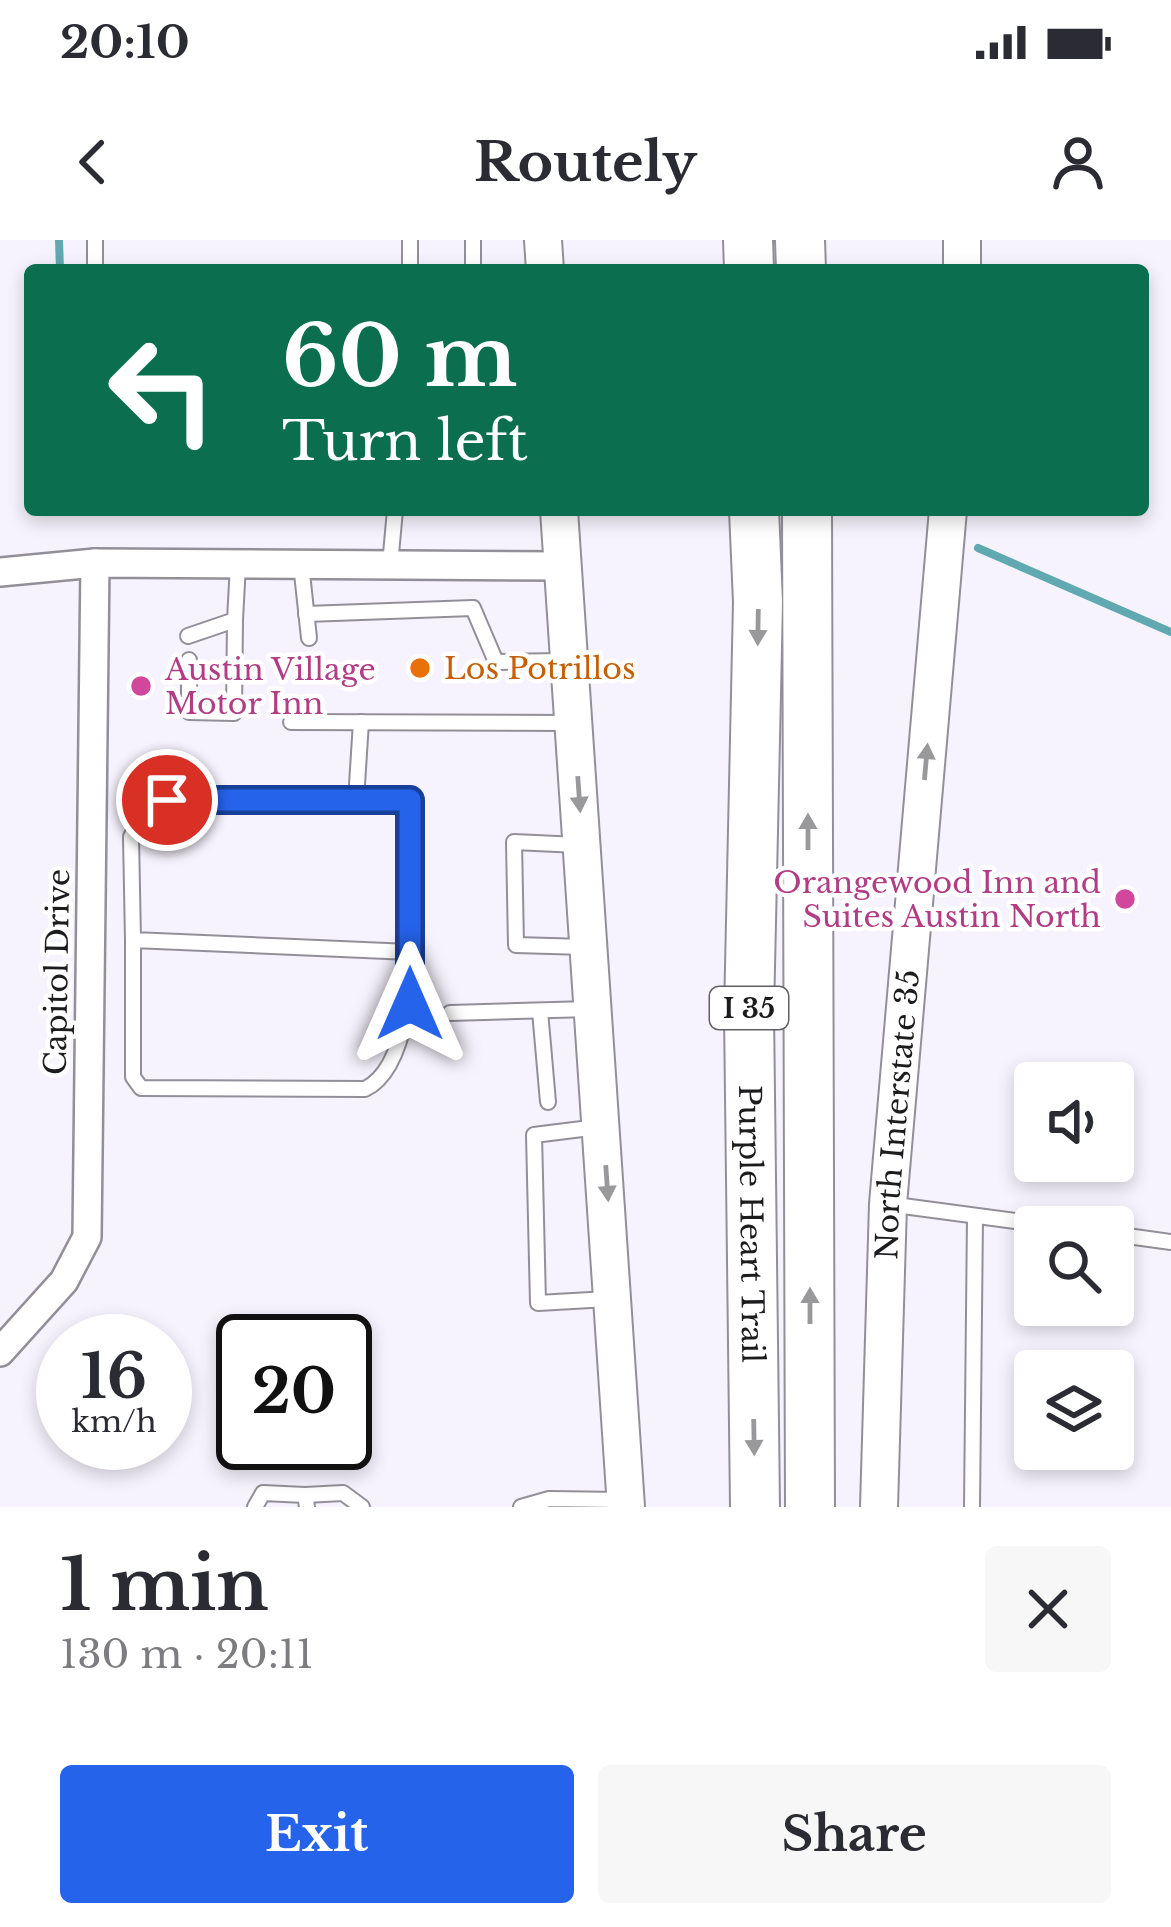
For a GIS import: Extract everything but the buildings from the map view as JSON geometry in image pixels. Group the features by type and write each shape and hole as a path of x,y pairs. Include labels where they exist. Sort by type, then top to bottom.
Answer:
{"highway":[{"name":"Purple Heart Trail","path":"754,516 758,602 749,1012 755,1507"},
{"name":"Purple Heart Trail","path":"807,516 811,1507"}],"main road":[{"path":"559,516 616,1298 626,1503"},
{"name":"North Interstate 35","path":"879,1507 888,1204 947,516"}],"street":[{"path":"0,572 95,563 562,566"},
{"name":"Capitol Drive","path":"6,1337 64,1281 86,1237 95,563"}],"lane":[{"path":"390,565 394,516"},
{"path":"188,660 189,712 234,713 238,564"},
{"path":"301,564 309,638"},
{"path":"306,614 473,608 496,662 569,661"},
{"path":"188,636 235,620"},
{"path":"290,722 574,723"},
{"path":"356,800 361,722"},
{"path":"167,800 410,800 410,1004 400,1053 380,1082 365,1089 142,1088 133,1077 134,940 131,837 142,814 167,800"},
{"path":"583,845 514,842 516,945 590,947"},
{"path":"134,940 410,952"},
{"path":"450,1013 595,1009"},
{"path":"540,1010 548,1102"},
{"path":"603,1126 535,1135 538,1303 616,1298"},
{"path":"888,1204 1014,1221"},
{"path":"972,1507 975,1216"},
{"path":"1134,1237 1171,1242"},
{"path":"255,1507 263,1493 306,1501 344,1492 362,1507"},
{"path":"521,1507 549,1499 626,1503"}],"waterway":[{"path":"59,240 60,264"},
{"path":"978,548 1171,632"}],"place":[{"name":"Los Potrillos","path":"420,668"},
{"name":"Austin Village Motor Inn","path":"141,686"},
{"name":"Orangewood Inn and Suites Austin North","path":"1125,899"}],"route":[{"path":"167,800 410,800 410,1004"}]}
